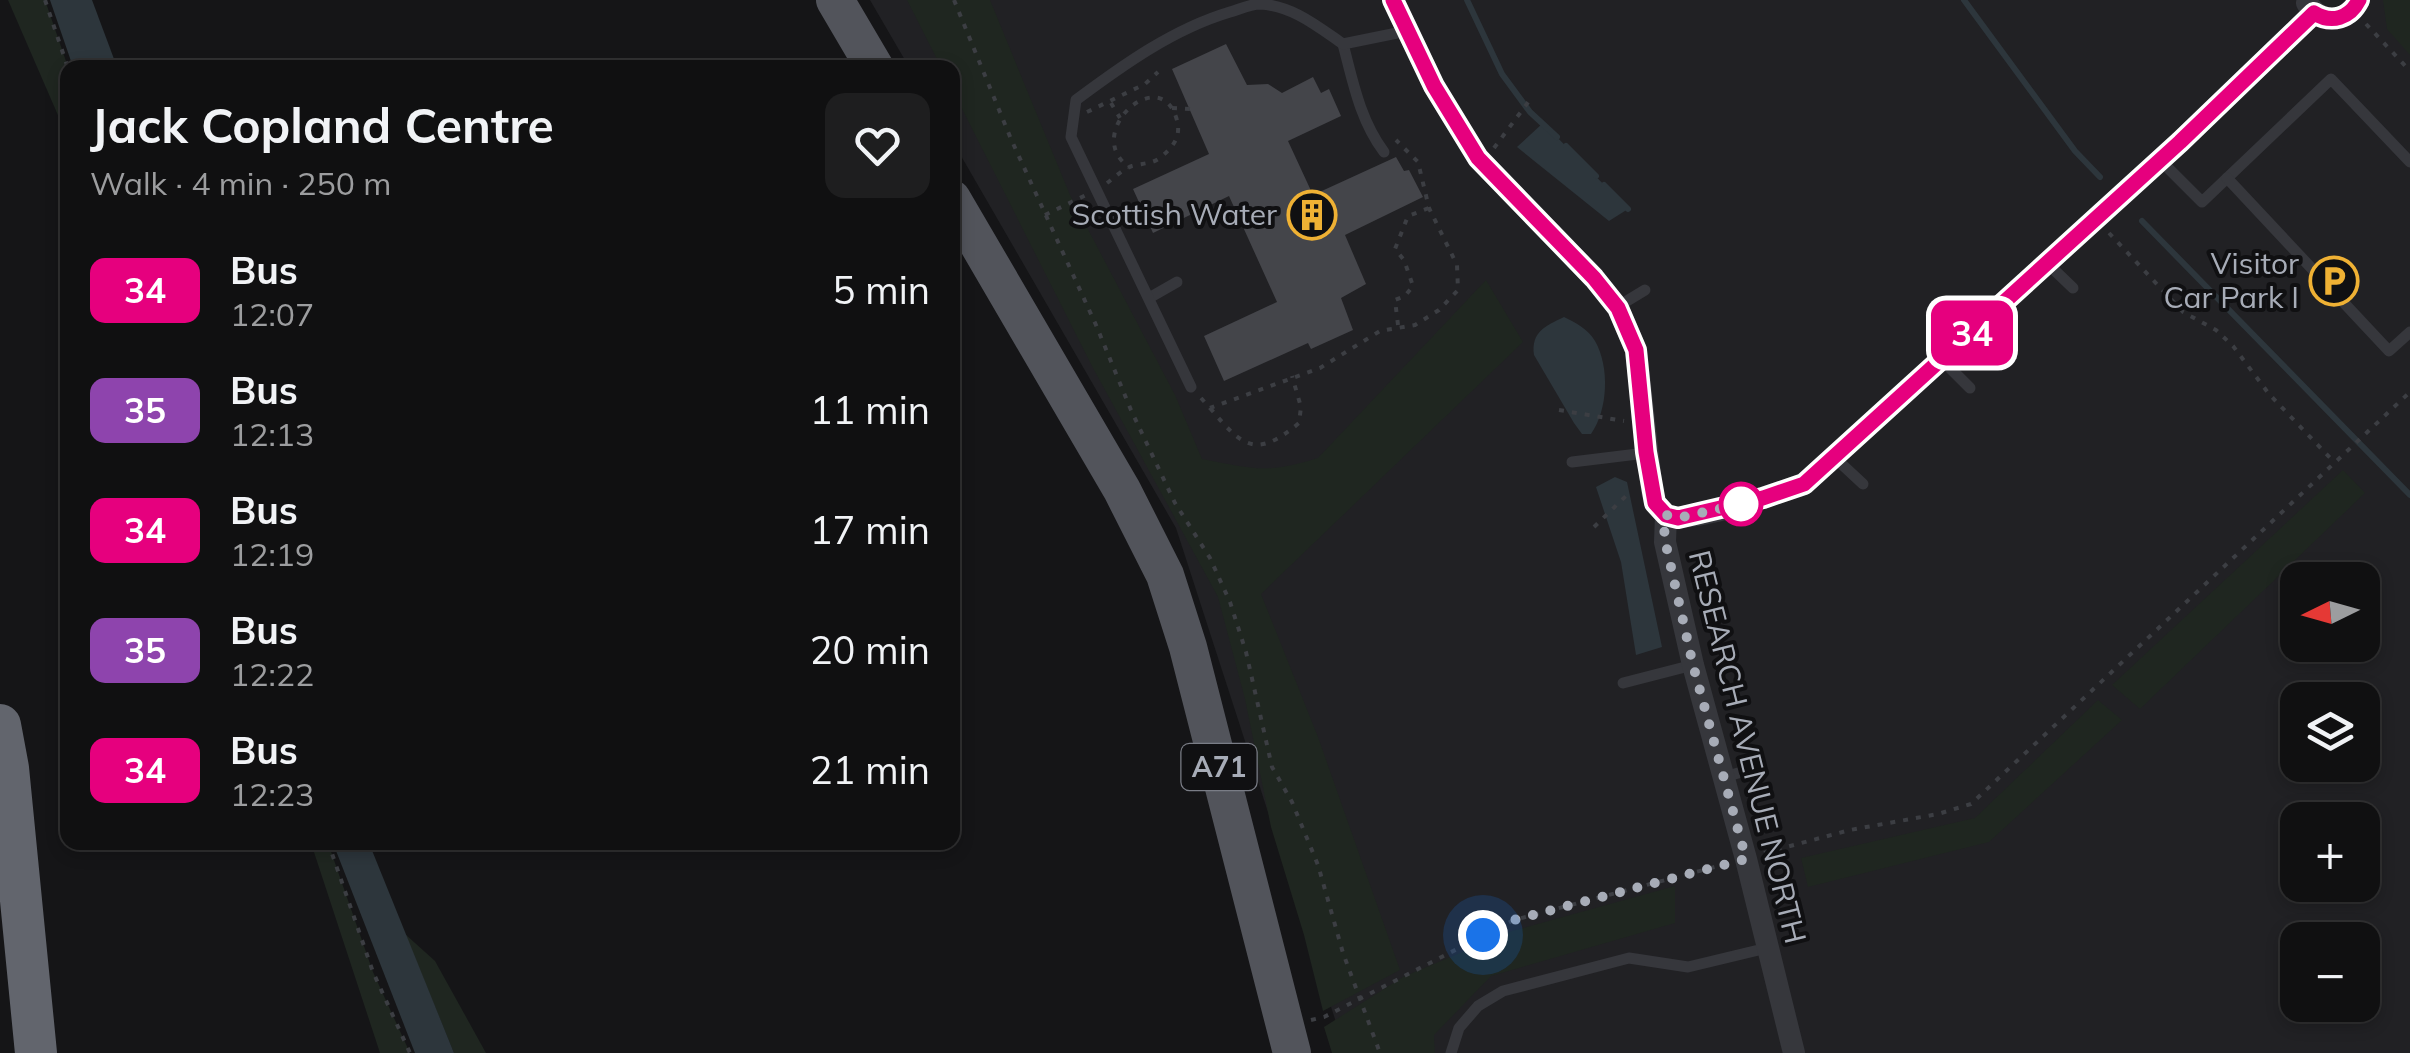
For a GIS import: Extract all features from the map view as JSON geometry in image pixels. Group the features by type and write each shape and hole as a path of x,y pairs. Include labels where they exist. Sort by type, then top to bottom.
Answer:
{"highway":[{"path":"0,724 34,1006 36,1053"}],"main road":[{"path":"836,0 870,60"},
{"name":"A71","path":"960,213 1122,490 1165,575 1213,742 1288,1040"}],"street":[{"name":"RESEARCH AVENUE NORTH","path":"1393,0 1434,86 1478,158 1617,306 1636,350 1655,503 1666,515 1665,542 1693,665 1794,1053"},
{"path":"1666,515 1678,518 1804,484 2160,160 2310,6 2334,19 2356,5"}],"lane":[{"path":"1191,387 1070,137 1076,100 1137,56 1180,32 1218,15 1258,4 1297,13 1344,44 1358,101 1370,133 1384,152"},
{"path":"1344,44 1407,31"},
{"path":"2160,160 2202,202 2332,79 2410,162"},
{"path":"2227,178 2389,351 2410,332"},
{"path":"2048,264 2072,288"},
{"path":"1149,298 1177,282"},
{"path":"1617,306 1645,290"},
{"path":"1942,360 1970,388"},
{"path":"1572,462 1646,452"},
{"path":"1834,458 1863,484"},
{"path":"1622,683 1693,665"},
{"path":"1724,776 1756,768"},
{"path":"1451,1053 1458,1028 1478,1006 1503,991 1628,958 1688,967 1766,948"}],"path":[{"path":"45,0 65,60"},
{"path":"954,0 1010,139 1132,410 1175,503 1210,558 1230,602 1246,652 1272,767 1292,802 1318,865 1380,1053"},
{"path":"2356,5 2410,71"},
{"path":"1073,117 1111,103 1158,72"},
{"path":"1145,84 1153,96"},
{"path":"1153,96 1162,96 1172,108 1179,131 1176,142 1158,161 1130,167 1118,159 1114,132 1131,107 1153,96"},
{"path":"1494,148 1532,97"},
{"path":"1111,103 1120,118"},
{"path":"1172,108 1190,109"},
{"path":"1210,408 1320,368 1358,348 1371,336 1398,326 1415,325 1439,310 1458,290 1457,265 1429,208 1418,162 1411,151 1376,129 1370,133"},
{"path":"1398,326 1396,300 1414,286 1395,249 1396,240 1408,216 1429,208"},
{"path":"2100,216 2104,228 2183,312 2216,330 2233,346 2269,394 2334,463"},
{"path":"1191,387 1237,440 1258,446 1284,436 1299,423 1300,407 1292,376"},
{"path":"1288,1040 1359,997 1514,920 1850,830 1971,804 2410,392"},
{"path":"1560,410 1610,419"},
{"path":"1594,527 1632,490"},
{"path":"331,850 374,972 410,1053"}],"shaded area":[{"path":"8,0 45,0 66,60 60,60 60,120"},
{"path":"50,0 92,0 114,60 71,60"},
{"path":"870,0 2410,0 2410,1053 1346,1053 1176,528 960,154 960,60 905,60"},
{"path":"907,0 990,0 1070,195 1175,395 1202,459 1260,468 1318,458 1486,280 1523,342 1261,594 1318,737 1400,970 1323,1011 1271,827 1245,699 1218,597 1093,368 960,105 960,60 937,60"},
{"path":"2383,0 2410,0 2410,55 2387,29"},
{"path":"1543,123 1628,209 1609,221 1517,147"},
{"path":"1564,317 1592,337 1603,363 1604,401 1591,434 1582,434 1574,423 1534,355 1537,335"},
{"path":"2343,470 2365,493 2293,562 2280,562 2280,575 2140,709 2112,685"},
{"path":"1615,477 1627,482 1662,647 1636,655 1621,562 1596,487"},
{"path":"2098,700 2122,720 1989,842 1808,887 1801,858 1975,818"},
{"path":"313,850 330,850 373,972 410,1053 380,1053"},
{"path":"336,850 372,850 454,1053 415,1053"},
{"path":"1675,886 1675,923 1491,976 1434,1035 1435,1053 1332,1053 1324,1027 1403,977 1512,931"},
{"path":"405,934 435,961 486,1053 454,1053"}],"building":[{"name":"Scottish Water","path":"1226,44 1247,85 1268,84 1282,93 1313,77 1321,93 1329,89 1341,116 1288,141 1313,195 1396,157 1404,171 1409,170 1423,197 1345,235 1366,284 1341,298 1353,330 1311,349 1308,343 1224,381 1204,336 1277,302 1229,196 1153,233 1133,189 1209,154 1172,69"}],"waterway":[{"path":"1467,0 1502,74 1530,112 1557,137"},
{"path":"1964,0 2075,151 2100,177"},
{"path":"1566,146 1596,176"},
{"path":"1604,185 1628,209"},
{"path":"2142,221 2410,495"}],"bus line":[{"name":"34","path":"1393,0 1434,86 1478,158 1618,308 1636,350 1655,503 1666,515 1678,518 1804,484 2180,142 2314,13 2328,19 2342,18 2354,10 2359,0"}],"place":[{"name":"Scottish Water","path":"1312,215"},
{"name":"Visitor Car Park I","path":"2334,281"}],"route":[{"path":"1483,935 1514,920 1746,859 1693,665 1664,536 1666,515 1678,518 1741,504"}]}
